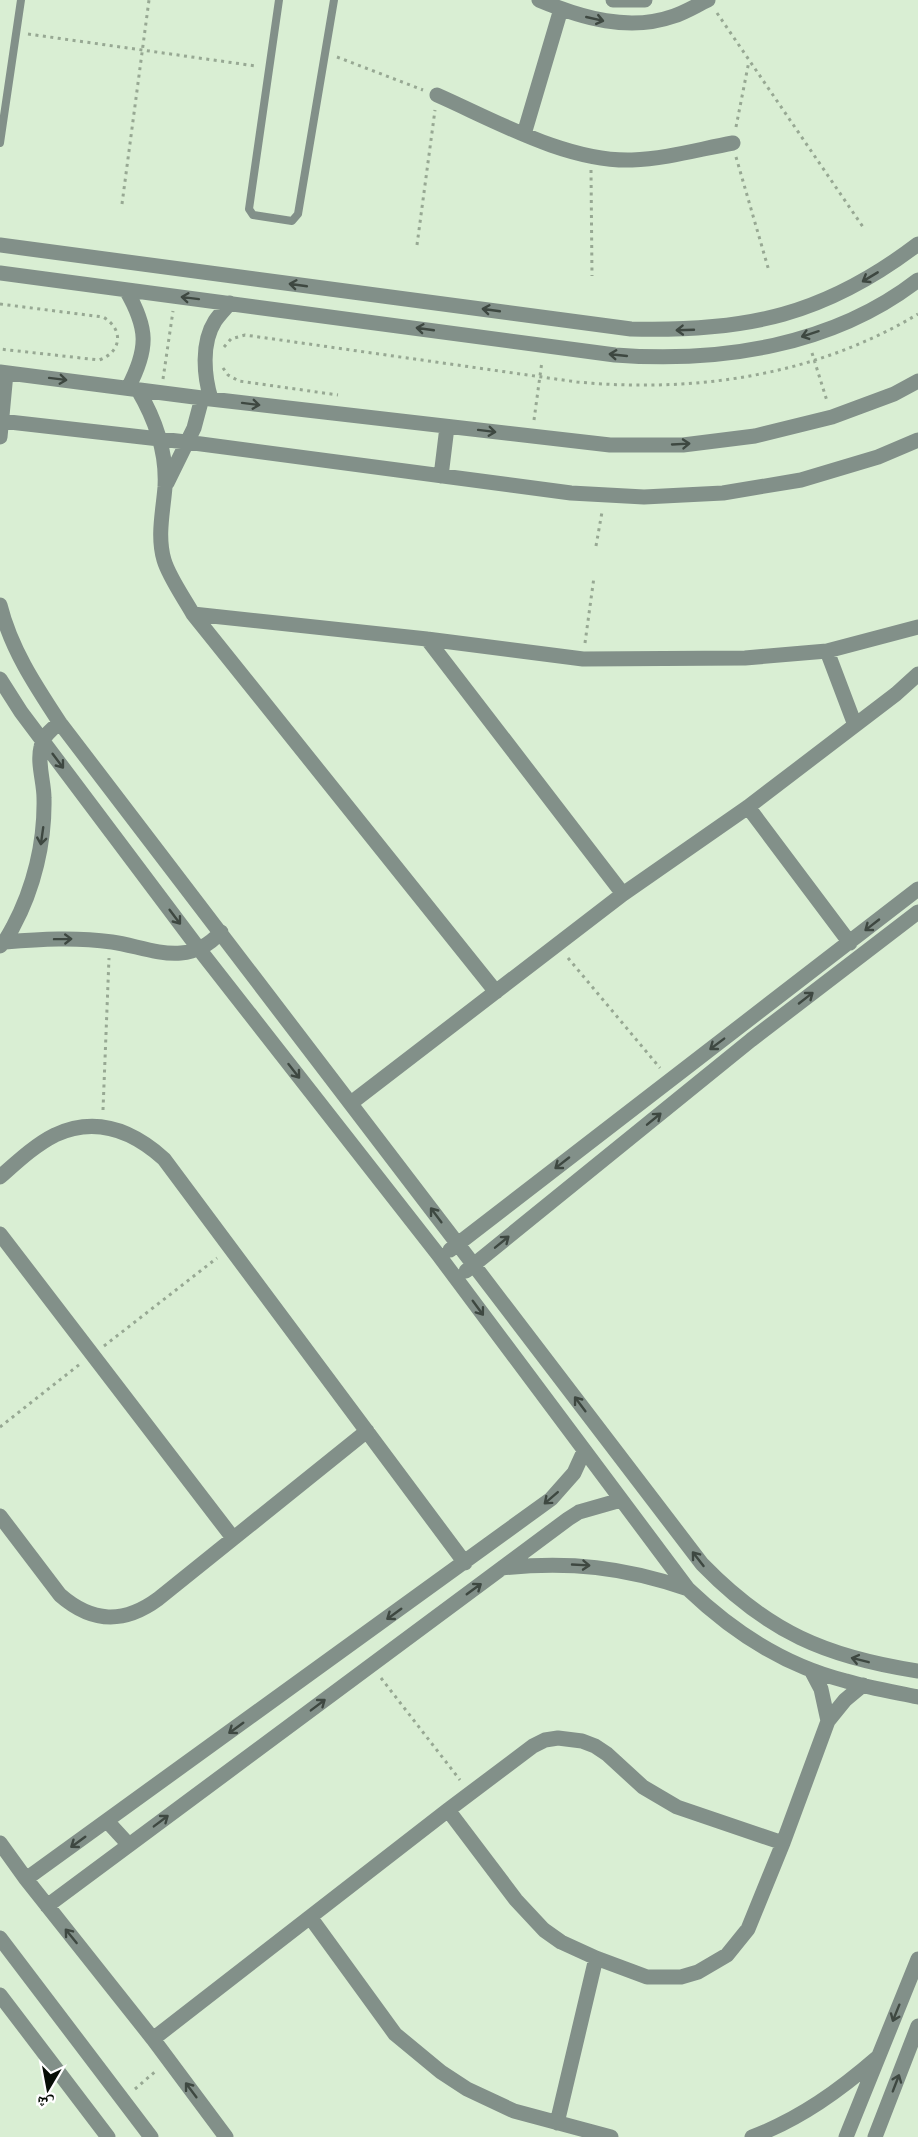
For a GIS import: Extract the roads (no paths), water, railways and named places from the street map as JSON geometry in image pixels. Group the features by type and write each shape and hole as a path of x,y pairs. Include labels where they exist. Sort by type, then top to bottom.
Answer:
{"street":[{"path":"540,0 597,21 636,23 673,16 708,0"},
{"path":"613,0 645,0"},
{"path":"524,134 561,9"},
{"path":"437,95 524,134 591,157 633,160 732,143"},
{"path":"0,245 631,329 668,330 707,329 745,324 810,306 864,281 918,244"},
{"path":"0,273 648,357 702,357 745,351 807,336 867,311 918,280"},
{"path":"126,290 139,312 144,338 133,389 154,422 164,464 165,489 160,536 165,561 193,614 495,992"},
{"path":"165,489 207,399 204,366 210,333 215,321 230,303"},
{"path":"0,437 3,373 610,445 683,445 755,436 832,417 894,394 918,381"},
{"path":"1,421 605,495 684,496 762,487 839,469 918,440"},
{"path":"441,476 447,427"},
{"path":"0,605 20,659 60,723 702,1564 719,1582 756,1612 801,1638 851,1658 918,1671"},
{"path":"193,614 427,639 583,659 745,658 827,651 918,627"},
{"path":"427,639 623,894"},
{"path":"827,651 855,725"},
{"path":"351,1103 623,894 747,807 918,675"},
{"path":"0,679 21,712 199,949 457,1279 688,1589 722,1619 775,1654 811,1670 864,1685 918,1696"},
{"path":"2,944 19,915 31,887 39,857 45,797 40,758 43,740 47,733 60,723"},
{"path":"747,807 850,943"},
{"path":"440,1257 918,889"},
{"path":"457,1279 751,1040 918,912"},
{"path":"2,944 74,938 109,941 169,953 189,952 199,949 221,932"},
{"path":"0,1177 36,1147 56,1135 78,1128 102,1127 126,1132 147,1143 164,1159 465,1563"},
{"path":"0,1234 233,1538"},
{"path":"0,1516 60,1595 79,1609 100,1617 131,1614 145,1608 367,1431"},
{"path":"26,1879 551,1499 574,1473 584,1451"},
{"path":"47,1906 579,1512 621,1500"},
{"path":"500,1537 517,1557"},
{"path":"502,1568 533,1565 597,1566 628,1571 688,1589"},
{"path":"811,1670 821,1689 828,1721"},
{"path":"448,1810 529,1916 561,1942 647,1977 681,1977 698,1972 727,1955 748,1929 828,1721 845,1700 864,1685"},
{"path":"153,2039 448,1810 533,1746 545,1740 570,1739 595,1746 643,1787 676,1807 783,1843"},
{"path":"107,1821 129,1845"},
{"path":"0,1843 153,2039 226,2137"},
{"path":"310,1917 395,2034 417,2054 450,2078 514,2111 611,2137"},
{"path":"0,1938 151,2137"},
{"path":"557,2123 596,1958"},
{"path":"846,2137 918,1959"},
{"path":"0,1995 108,2137"},
{"path":"874,2137 918,2026"},
{"path":"752,2137 811,2108 880,2056"}],"lane":[{"path":"0,143 21,0"},
{"path":"279,0 249,210 254,215 292,221 298,214 334,0"}]}
